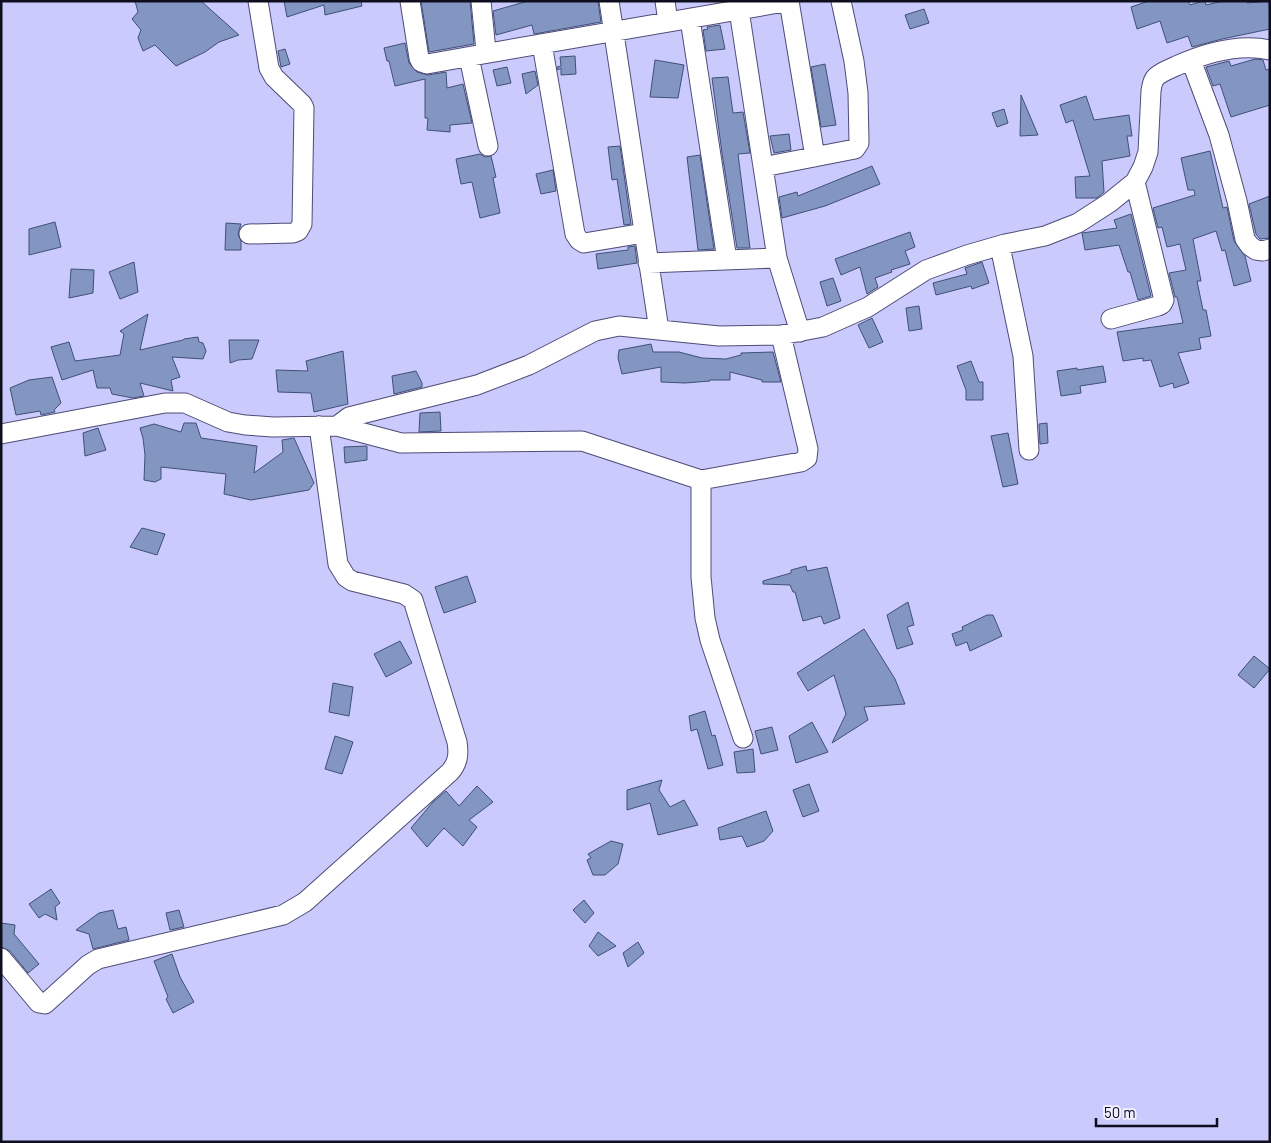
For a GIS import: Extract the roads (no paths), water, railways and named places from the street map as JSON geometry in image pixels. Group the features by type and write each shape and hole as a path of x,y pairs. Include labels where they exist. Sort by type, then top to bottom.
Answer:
{"street":[{"path":"249,234 294,233 298,231 302,224 304,108 274,76 269,68 258,1"},
{"path":"410,1 418,58 421,62 427,64 690,19 735,7 789,1 815,157"},
{"path":"609,1 659,330"},
{"path":"665,1 668,22"},
{"path":"763,167 855,149 859,143 858,93 854,61 841,1"},
{"path":"482,2 486,51 489,53"},
{"path":"1,434 165,403 185,403 228,422 273,427 328,426 401,443 582,441 701,480 801,462 807,458 808,449 791,334 735,7"},
{"path":"690,19 727,260"},
{"path":"542,44 575,234 584,243 644,233"},
{"path":"328,426 349,417 477,385 529,365 595,331 619,326 718,336 791,334 823,327 868,307 926,270 1000,246 1046,236 1078,223 1109,204 1135,182 1143,167 1148,152 1152,82 1157,76 1191,60 1237,48 1257,47 1270,50"},
{"path":"469,56 488,146"},
{"path":"1191,60 1219,135 1237,200 1245,239 1256,250 1270,249"},
{"path":"1111,319 1158,306 1164,300 1135,182"},
{"path":"1000,246 1023,356 1029,450"},
{"path":"648,262 777,258"},
{"path":"1,958 39,1003 46,1004 88,965 98,960 283,915 305,902 455,766 458,758 457,742 413,600 404,594 352,580 346,577 338,564 328,426"},
{"path":"701,480 701,577 705,618 710,640 743,738"}]}
